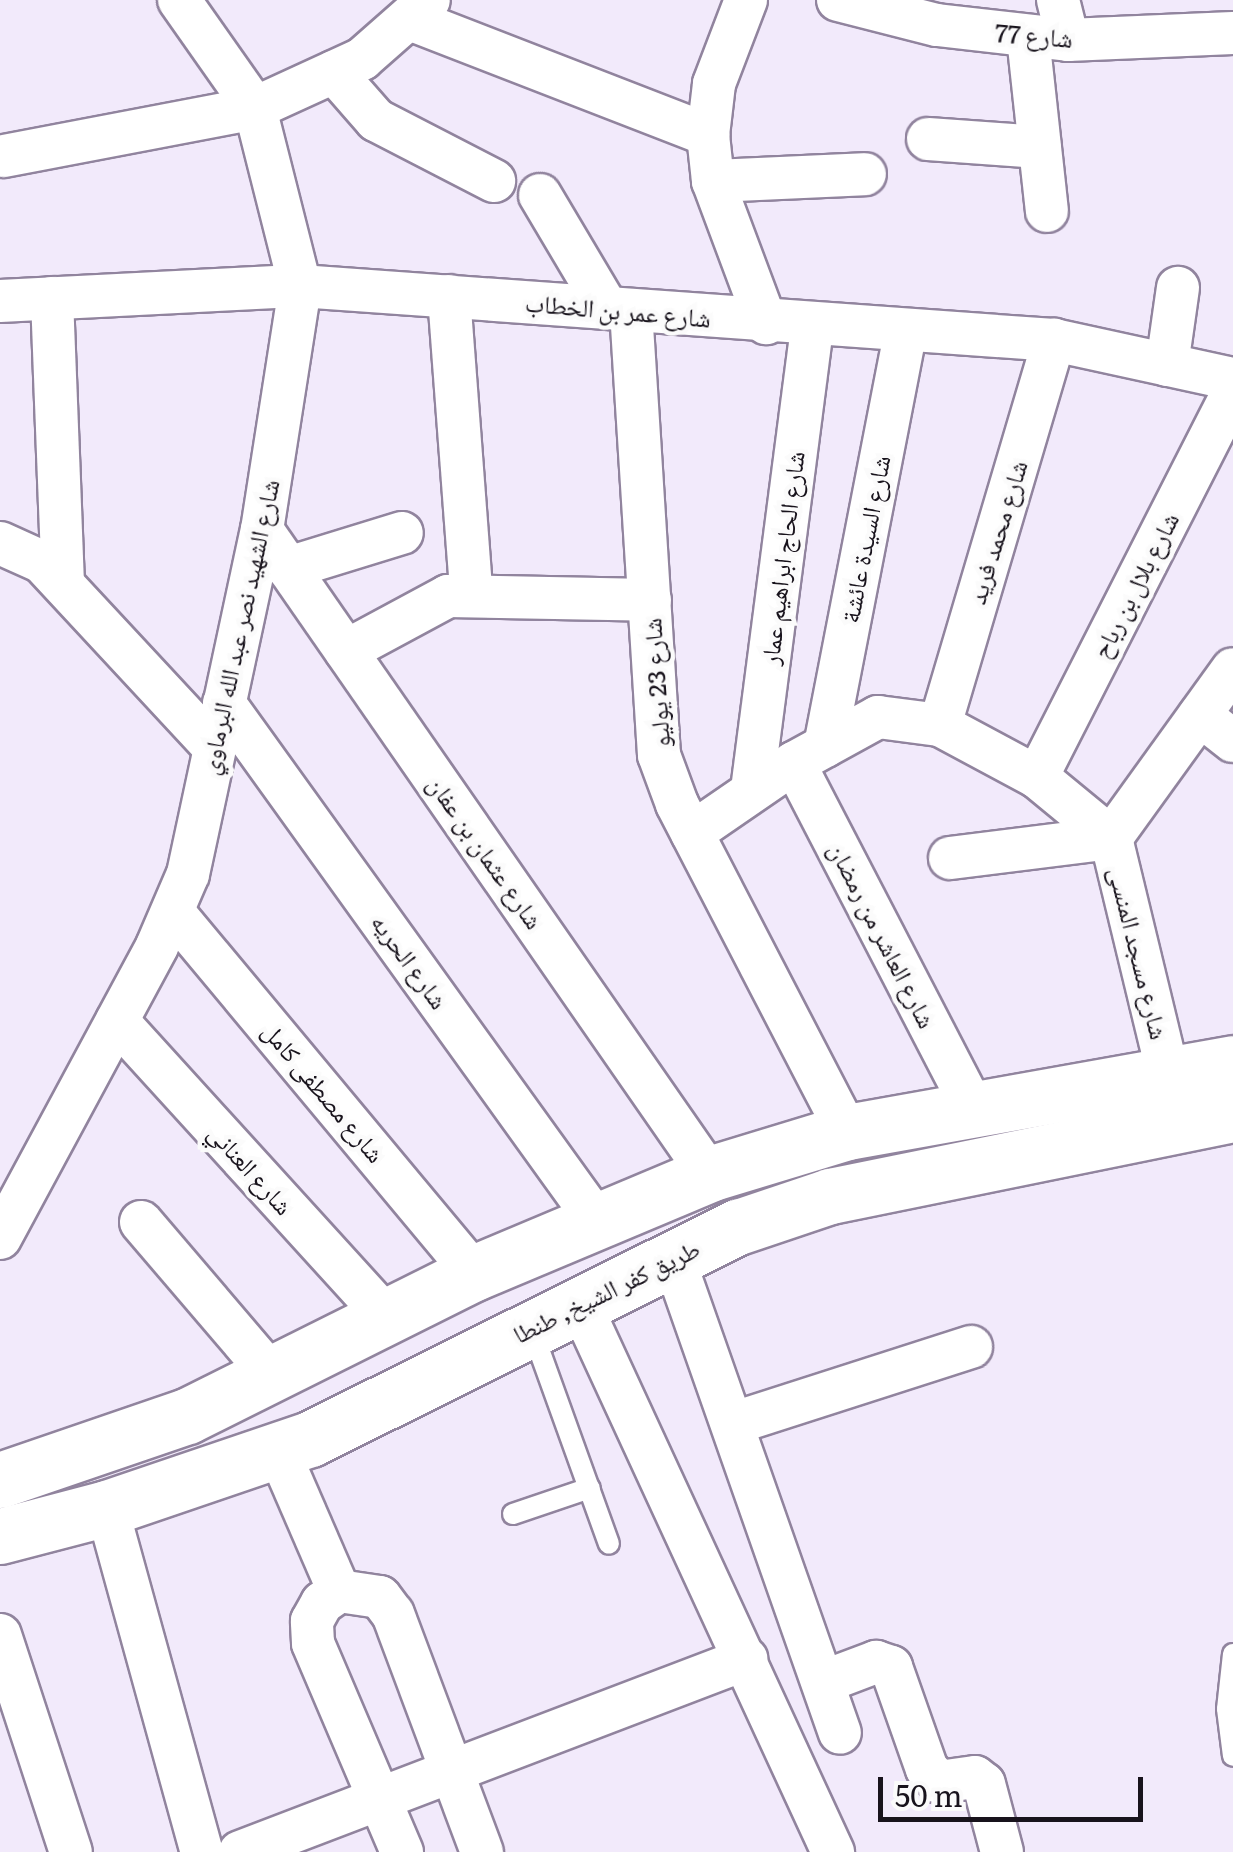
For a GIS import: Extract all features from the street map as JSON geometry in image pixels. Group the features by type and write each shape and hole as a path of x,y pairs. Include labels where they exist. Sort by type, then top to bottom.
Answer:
{"main road":[{"path":"0,1480 187,1416 455,1282 710,1174 848,1132 1233,1063"},
{"name":"طريق كفر الشيخ, طنطا","path":"0,1536 107,1508 294,1444 673,1256 830,1196 1233,1114"},
{"path":"455,1282 434,1325 454,1352 470,1358"},
{"path":"275,1372 298,1374 320,1404 294,1444"}],"street":[{"path":"746,0 714,84 708,135 713,181 766,323"},
{"name":"شارع 77","path":"838,0 937,25 1233,33"},
{"name":"شارع الشهيد نصر عبد الله البرماوي","path":"0,1238 173,912 262,530 300,286 255,108 192,4"},
{"path":"4,156 255,108 334,72 420,10 708,135"},
{"path":"1047,211 1040,148 1051,26"},
{"path":"334,72 364,112 494,181"},
{"path":"928,139 1040,148"},
{"path":"713,181 866,174"},
{"path":"540,195 619,309"},
{"name":"شارع عمر بن الخطاب","path":"0,301 300,286 619,309 812,328 1054,340 1233,379"},
{"path":"1167,365 1178,288"},
{"path":"450,296 472,592"},
{"path":"52,298 63,583"},
{"name":"شارع 23 يوليو","path":"619,309 650,600 660,755 692,832 848,1132"},
{"name":"شارع الحاج ابراهيم عمار","path":"752,790 812,328"},
{"name":"شارع السيدة عائشة","path":"809,754 905,332"},
{"name":"شارع محمد فريد","path":"940,724 1054,340"},
{"name":"شارع بلال بن رباح","path":"1037,776 1233,392"},
{"name":"شارع عثمان بن عفان","path":"262,530 710,1174"},
{"path":"288,568 402,533"},
{"path":"0,544 42,562 214,747"},
{"path":"346,650 426,603 472,592 650,600"},
{"path":"950,858 1111,838 1233,668"},
{"name":"شارع الحريه","path":"224,703 596,1220"},
{"name":"شارع مسجد المنسى","path":"692,832 809,754 888,715 940,724 1037,776 1111,838 1169,1077"},
{"path":"1200,715 1233,741"},
{"name":"شارع العاشر من رمضان","path":"809,754 972,1107"},
{"name":"شارع مصطفى كامل","path":"173,912 455,1282"},
{"name":"شارع العناني","path":"117,1022 386,1318"},
{"path":"142,1222 275,1372"},
{"path":"673,1256 840,1732"},
{"path":"580,1304 833,1852"},
{"path":"734,1423 971,1347"},
{"path":"294,1444 339,1591"},
{"path":"107,1508 202,1852"},
{"path":"402,1852 312,1643 317,1612 339,1591 360,1589 380,1597 393,1614 482,1852"},
{"path":"0,1635 71,1852"},
{"path":"240,1852 746,1659"},
{"path":"823,1682 876,1662 891,1667 927,1769 939,1782 976,1778 984,1784 1002,1852"}],"lane":[{"path":"531,1328 609,1544"},
{"path":"513,1514 590,1488"},
{"path":"1233,1654 1227,1709 1233,1756"}]}
